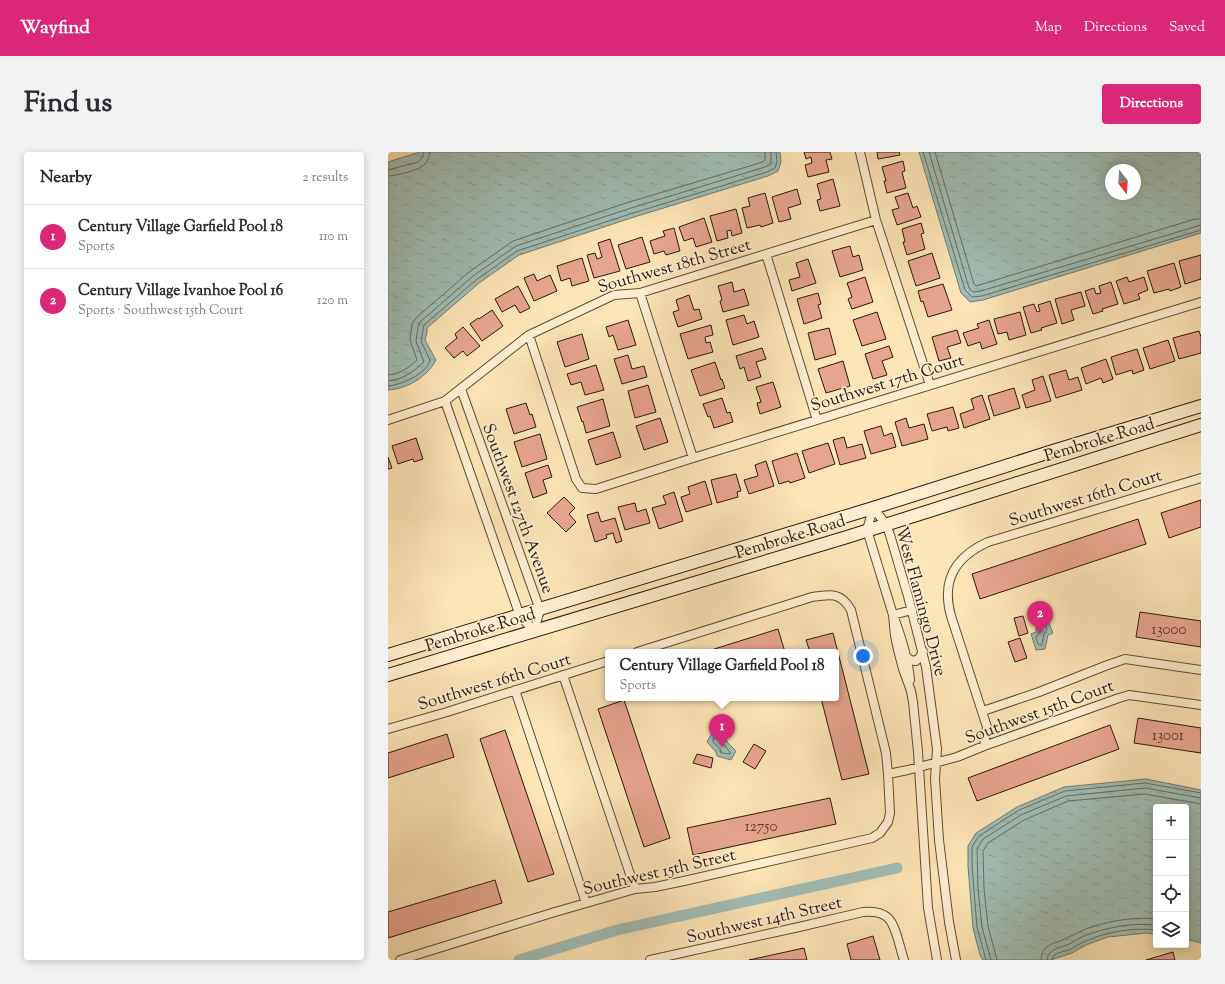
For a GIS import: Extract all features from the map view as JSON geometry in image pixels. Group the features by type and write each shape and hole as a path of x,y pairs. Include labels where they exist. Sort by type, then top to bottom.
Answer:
{"main road":[{"name":"Pembroke Road","path":"388,655 540,610 1201,406"},
{"name":"Pembroke Road","path":"388,675 847,537 1201,425"}],"street":[{"path":"860,152 876,220 930,385"},
{"name":"Southwest 18th Street","path":"388,420 446,402 529,335 614,295 640,293 876,220"},
{"path":"766,254 817,420"},
{"path":"640,293 693,458"},
{"name":"Southwest 17th Court","path":"529,335 576,479 582,488 596,489 1201,302"},
{"name":"Southwest 127th Avenue","path":"461,389 540,610 534,631"},
{"name":"Southwest 127th Avenue","path":"446,402 520,616 534,631"},
{"name":"Southwest 16th Court","path":"984,746 987,727 983,711 948,603 947,593 951,576 959,563 970,551 988,542 1201,478"},
{"name":"West Flamingo Drive","path":"873,508 886,524 912,610 926,667 937,750 935,780 939,840 949,922 956,960"},
{"name":"West Flamingo Drive","path":"873,508 866,530 893,615 901,634 909,667 918,752 928,908 937,960"},
{"path":"647,649 812,597 830,594 838,597 843,600 851,610 886,753 888,774"},
{"path":"893,615 912,610"},
{"name":"West Flamingo Drive","path":"893,615 898,650 911,691"},
{"path":"906,656 910,660 916,660 920,657 922,651"},
{"name":"Southwest 15th Court","path":"983,711 1039,692 1125,659 1201,670"},
{"name":"Southwest 16th Court","path":"388,729 605,662"},
{"path":"563,675 635,889"},
{"path":"515,690 586,903"},
{"name":"Southwest 15th Court","path":"888,774 957,757 984,746 1130,695 1201,705"},
{"name":"Southwest 15th Street","path":"400,960 635,889 655,887 684,881 872,838 880,833 888,822 890,813 888,774"},
{"name":"Southwest 14th Street","path":"650,960 872,911 884,915 892,923 904,960"}],"water":[{"path":"420,152 780,152 781,162 778,171 768,176 631,218 519,255 479,283 427,328 425,340 436,360 427,372 409,385 388,390 388,162"},
{"path":"919,152 1201,152 1201,233 983,300 970,302 961,293"},
{"path":"1037,619 1047,619 1053,633 1048,635 1045,649 1036,650 1031,634 1036,632"},
{"path":"712,733 726,737 727,742 736,751 731,760 717,756 716,752 707,742"},
{"path":"1146,779 1201,790 1201,943 1189,940 1189,804 1153,804 1153,934 1108,937 1086,945 1072,953 1051,960 983,960 980,955 973,928 968,866 968,846 976,833 1017,807 1064,787"}],"building":[{"path":"804,152 830,152 832,159 826,160 829,172 808,177 805,165 812,163 811,157 806,159"},
{"path":"877,152 899,152 900,155 878,159"},
{"path":"903,161 905,171 902,172 906,188 887,193 884,181 886,181 882,167"},
{"path":"833,179 840,206 820,211 817,200 821,199 817,184"},
{"path":"797,189 801,204 788,208 791,219 779,222 772,197"},
{"path":"765,193 773,223 761,227 760,225 747,228 742,208 750,206 748,198"},
{"path":"908,193 913,208 917,206 921,217 897,225 892,210 899,208 895,197"},
{"path":"736,209 742,233 732,236 731,230 727,231 728,238 717,241 710,216"},
{"path":"704,218 712,242 696,247 693,238 684,241 679,227"},
{"path":"921,223 924,233 921,234 925,249 907,255 903,242 905,242 902,229"},
{"path":"674,228 680,251 666,255 664,251 654,254 650,241 665,236 663,231"},
{"path":"642,237 650,262 626,269 618,245"},
{"path":"610,239 620,271 594,278 587,255 595,253 597,259 602,257 598,243"},
{"path":"850,246 853,257 859,255 863,270 840,277 832,251"},
{"path":"932,253 940,278 916,286 908,261"},
{"path":"1201,255 1201,279 1185,284 1179,261"},
{"path":"582,258 589,281 572,286 570,278 561,281 557,266"},
{"path":"808,259 816,283 792,291 789,280 800,277 796,263"},
{"path":"1174,263 1181,287 1170,291 1169,289 1154,293 1147,271"},
{"path":"534,274 537,281 550,275 557,291 534,301 524,278"},
{"path":"865,277 873,302 852,309 848,299 852,297 847,283"},
{"path":"1127,277 1129,282 1144,277 1148,290 1138,294 1140,299 1124,304 1116,281"},
{"path":"732,282 734,292 744,289 749,305 723,312 720,301 722,300 718,286"},
{"path":"1111,282 1118,304 1102,309 1103,311 1093,314 1085,291 1094,288 1096,294 1101,293 1099,286"},
{"path":"943,284 952,310 928,317 918,291"},
{"path":"518,286 530,308 520,313 515,305 502,312 495,299"},
{"path":"1081,292 1085,306 1071,310 1074,320 1062,324 1055,299"},
{"path":"818,293 821,304 818,305 822,318 804,324 797,299"},
{"path":"689,295 694,310 699,309 702,319 678,327 673,312 679,310 676,300"},
{"path":"1050,301 1057,323 1031,333 1023,307 1034,304 1037,312 1040,311 1038,305"},
{"path":"492,310 503,326 482,341 470,324"},
{"path":"877,312 886,339 862,346 853,320"},
{"path":"1020,312 1026,335 1009,340 1007,332 998,334 994,319"},
{"path":"744,315 747,324 754,321 759,337 733,345 726,320"},
{"path":"628,320 636,345 618,350 613,335 609,337 606,327"},
{"path":"989,320 997,344 982,349 980,342 968,346 963,333 979,328 977,324"},
{"path":"711,325 713,335 705,337 706,343 710,342 713,352 688,359 680,334"},
{"path":"463,327 480,346 467,356 463,351 454,358 445,348 457,338 455,334"},
{"path":"829,328 836,354 815,360 808,333"},
{"path":"957,330 961,343 947,347 951,358 939,361 932,337"},
{"path":"1199,331 1201,337 1201,353 1179,359 1173,338"},
{"path":"582,334 589,359 565,367 557,342"},
{"path":"1168,340 1175,361 1150,369 1143,348"},
{"path":"889,346 893,357 882,361 887,375 873,379 865,354"},
{"path":"762,348 766,359 756,362 761,377 748,381 744,367 740,369 736,356"},
{"path":"1137,349 1144,370 1133,374 1132,370 1116,375 1111,357"},
{"path":"628,355 632,369 644,366 647,377 622,384 614,359"},
{"path":"1106,359 1113,379 1103,383 1101,378 1086,384 1081,368"},
{"path":"843,361 850,386 826,393 818,369"},
{"path":"715,362 725,388 700,396 691,370"},
{"path":"596,365 604,390 585,395 581,382 571,385 567,374"},
{"path":"1066,370 1069,380 1078,377 1082,390 1056,398 1049,375"},
{"path":"1043,376 1051,401 1026,408 1022,395 1035,390 1032,380"},
{"path":"773,382 781,407 760,414 757,403 761,402 756,387"},
{"path":"648,385 656,412 635,418 628,391"},
{"path":"1014,388 1020,408 994,416 988,396"},
{"path":"982,395 990,419 964,428 960,414 974,409 971,399"},
{"path":"722,398 727,413 730,412 733,422 714,428 710,416 708,417 703,404"},
{"path":"603,399 610,426 586,433 577,407"},
{"path":"526,403 530,415 532,414 536,427 514,434 506,409"},
{"path":"953,407 959,428 948,431 947,427 932,431 927,414"},
{"path":"660,418 668,442 644,450 636,426"},
{"path":"906,418 909,428 924,424 928,439 902,446 895,422"},
{"path":"881,426 884,436 892,433 896,447 871,454 864,431"},
{"path":"613,432 621,457 596,465 588,440"},
{"path":"540,434 547,459 522,467 514,442"},
{"path":"844,437 847,448 862,444 866,458 840,465 833,440"},
{"path":"416,438 423,459 414,462 413,459 398,464 392,446"},
{"path":"828,443 835,464 809,473 802,451"},
{"path":"797,453 805,478 790,483 789,481 779,484 772,461"},
{"path":"388,457 392,468 388,469"},
{"path":"766,461 774,486 749,494 744,480 758,476 755,465"},
{"path":"548,465 552,477 543,480 547,493 533,498 525,473"},
{"path":"736,474 741,491 737,492 738,497 717,503 711,480"},
{"path":"705,481 712,504 686,512 681,497 690,494 688,487"},
{"path":"674,492 683,521 659,529 652,508 666,504 663,496"},
{"path":"564,497 575,508 569,514 576,522 566,532 547,513"},
{"path":"1201,500 1201,527 1169,538 1161,513"},
{"path":"635,503 637,512 646,509 650,523 625,530 618,507"},
{"path":"598,512 601,522 615,518 622,541 616,543 613,533 606,535 607,538 595,542 587,515"},
{"path":"1138,519 1146,544 980,599 972,574"},
{"path":"1140,612 1201,621 1201,647 1136,637"},
{"path":"1023,616 1028,633 1019,636 1014,618"},
{"path":"778,629 784,649 714,649"},
{"path":"833,633 837,649 809,649 806,640"},
{"path":"1020,638 1027,658 1015,662 1008,642"},
{"path":"839,656 869,774 842,780 822,701 839,701"},
{"path":"624,701 670,838 644,847 598,709"},
{"path":"1138,718 1201,728 1201,753 1134,743"},
{"path":"1110,725 1119,749 977,801 968,778"},
{"path":"505,730 554,874 528,882 480,739"},
{"path":"447,734 454,757 388,778 388,753"},
{"path":"754,744 766,751 755,769 743,762"},
{"path":"697,754 713,758 711,768 693,763"},
{"path":"830,798 836,824 693,855 687,828"},
{"path":"495,880 502,903 388,938 388,912"},
{"path":"873,936 880,960 851,960 847,944"},
{"path":"804,948 807,960 749,960"},
{"path":"1173,952 1175,960 1146,960"}],"waterway":[{"path":"519,960 617,930 897,868"}],"place":[{"name":"Century Village Ivanhoe Pool 16","path":"1040,634"},
{"name":"Century Village Garfield Pool 18","path":"722,747"}]}
